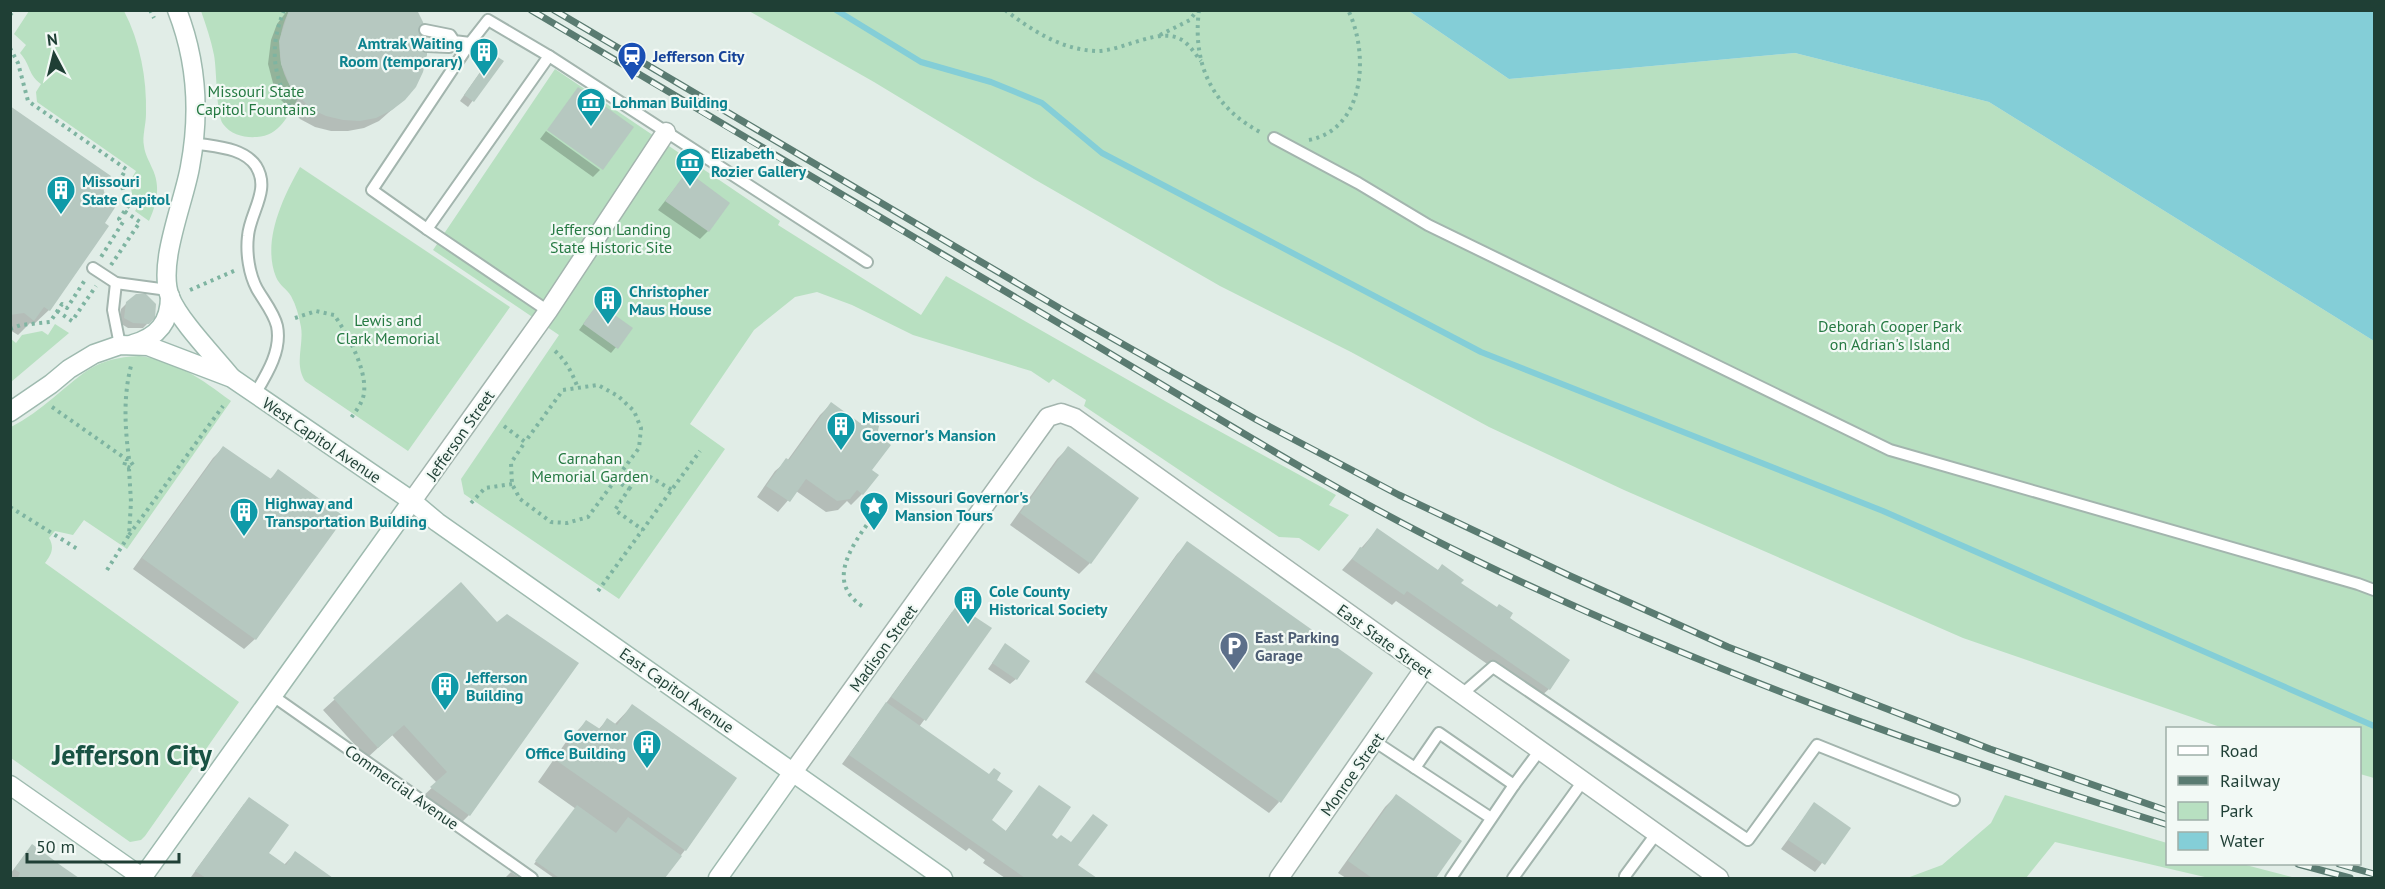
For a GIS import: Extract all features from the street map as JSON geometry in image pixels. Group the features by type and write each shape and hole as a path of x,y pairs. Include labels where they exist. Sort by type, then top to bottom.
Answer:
{"street":[{"path":"10,411 82,360 152,336 160,329 169,313 170,243 184,195 194,143 196,114 189,44 177,10"},
{"name":"Jefferson Street","path":"142,878 548,311 666,132"},
{"name":"West Capitol Avenue","path":"169,293 177,310 232,378"},
{"name":"West Capitol Avenue","path":"126,345 155,348 232,378 412,501"},
{"name":"East State Street","path":"1048,417 1061,413 1074,418 1540,750 1713,877"},
{"name":"Madison Street","path":"718,879 1048,417"},
{"name":"East Capitol Avenue","path":"412,501 943,879"},
{"name":"Monroe Street","path":"1279,879 1424,669"},
{"path":"10,785 142,878"}],"lane":[{"path":"548,311 372,190 470,43 488,20 867,262"},
{"path":"425,30 450,35 454,40 470,43"},
{"path":"427,46 449,47 454,40"},
{"path":"427,229 549,57"},
{"path":"1274,138 1358,183 1428,225 1890,450 2374,590"},
{"path":"194,143 243,154 257,168 261,178 260,198 249,224 247,252 255,286 273,316 277,346 271,364 255,393"},
{"path":"93,268 116,284 169,293"},
{"path":"116,284 113,310 126,345"},
{"path":"1461,695 1493,667 1748,840 1817,745 1954,800"},
{"name":"Commercial Avenue","path":"273,696 532,879"},
{"path":"1415,768 1439,733 1514,785"},
{"path":"1374,741 1491,818"},
{"path":"1451,879 1540,750"},
{"path":"1513,879 1583,781"},
{"path":"1626,879 1625,876 1656,834"}],"path":[{"path":"10,15 14,10"},
{"path":"150,10 154,18"},
{"path":"284,10 276,38 274,63 280,86 290,108"},
{"path":"1005,10 1032,31 1062,45 1084,50 1113,50 1157,36 1190,21 1198,10"},
{"path":"1198,10 1202,63 1210,83 1227,110 1259,132 1274,138"},
{"path":"1307,140 1318,138 1340,123 1354,103 1360,78 1360,49 1356,25 1348,10"},
{"path":"1157,36 1173,36 1181,39 1202,63"},
{"path":"10,48 18,63 28,101 126,169 121,178 124,197 131,202"},
{"path":"114,260 140,222 124,211"},
{"path":"190,290 237,269"},
{"path":"57,311 72,321 94,288"},
{"path":"295,318 316,311 334,315 348,334 361,370 364,393 351,418"},
{"path":"555,351 564,359 578,388"},
{"path":"129,469 124,466 128,459 126,385 132,366"},
{"path":"598,385 618,396 634,411 641,428 639,448 588,517 567,523 551,522 520,499 512,484 510,463 563,390 578,388 598,385"},
{"path":"107,570 129,535 223,406"},
{"path":"52,407 128,459 133,465 129,469 131,502 129,535"},
{"path":"504,426 525,442"},
{"path":"598,591 700,451"},
{"path":"643,530 615,510 629,489 642,472 672,490"},
{"path":"615,480 629,489"},
{"path":"471,503 485,488 512,484"},
{"path":"862,606 851,597 846,589 845,567 848,554 880,506"},
{"path":"10,507 79,550"}],"green space":[{"path":"29,11 124,11 134,35 144,74 146,114 144,142 157,188 156,202 149,221 135,211 139,205 133,201 130,181 136,171 37,102 36,92 41,84 34,77 20,53 26,45 14,34"},
{"name":"Missouri State Capitol Fountains","path":"201,11 289,11 281,33 280,56 286,77 298,98 282,124 271,133 265,136 248,137 230,131 223,124 219,111 214,55"},
{"name":"Deborah Cooper Park on Adrian's Island","path":"749,11 1409,11 1509,79 1795,53 1989,102 2374,341 2374,778 2361,774 2361,727 2220,727 1963,638 1624,490 1489,427 1351,352 1220,286 1034,179 874,82"},
{"path":"555,69 780,221 778,225 921,315 946,276 1179,409 1336,495 1329,505 1349,515 1319,551 1299,538 1279,537 1084,406 1086,400 1053,379 1049,383 1031,371 913,335 852,305 817,292 795,297 754,330 690,424 725,449 619,599 464,494 461,479 559,335 433,250"},
{"name":"Lewis and Clark Memorial","path":"300,167 510,307 408,451 305,381 302,375 300,361 302,334 299,319 291,296 276,277 271,250 276,221"},
{"path":"55,324 69,333 11,382 11,339 16,343 22,335 42,331 48,335"},
{"path":"139,356 166,362 188,372 231,401 127,549 84,520 73,535 55,531 49,538 52,545 45,563 239,702 145,836 141,840 130,842 11,758 11,427 101,363"},
{"path":"2005,795 2166,843 2166,865 2246,865 2296,878 2209,878 2055,842 2026,878 1907,878 1942,865 1991,823"}],"water":[{"path":"1409,11 2374,11 2374,341 1989,102 1795,53 1509,79"}],"building":[{"path":"289,10 417,10 427,38 427,55 416,87 405,100 376,118 360,121 343,120 311,109 291,88 281,64 279,41"},
{"name":"Amtrak Waiting Room (temporary)","path":"493,54 504,61 474,102 464,95"},
{"name":"Lohman Building","path":"578,87 634,127 603,170 547,130"},
{"name":"Missouri State Capitol","path":"10,106 111,176 103,187 106,199 116,206 105,223 109,226 50,311 44,307 34,321 24,313 10,315"},
{"path":"687,171 730,203 709,232 665,201"},
{"path":"136,294 146,294 156,304 155,318 149,324 133,323 124,318 126,302"},
{"name":"Christopher Maus House","path":"598,303 633,328 618,349 583,324"},
{"name":"Missouri Governor's Mansion","path":"831,402 860,423 870,419 879,426 877,435 891,445 872,470 879,475 863,495 857,490 850,499 837,501 806,479 790,502 766,486 786,458 789,460"},
{"name":"Highway and Transportation Building","path":"223,446 271,479 278,469 345,517 256,640 142,558"},
{"path":"1068,446 1139,498 1091,564 1020,513"},
{"path":"1377,528 1438,570 1442,564 1464,580 1461,583 1497,607 1499,604 1513,613 1510,618 1570,660 1550,690 1407,591 1404,595 1352,559"},
{"name":"East Parking Garage","path":"1187,541 1373,673 1281,803 1094,671"},
{"name":"Jefferson Building","path":"461,582 497,622 507,614 579,663 470,816 430,787 447,772 404,725 378,748 333,698"},
{"path":"957,605 992,628 926,721 891,697"},
{"path":"1005,643 1030,661 1017,680 992,663"},
{"path":"886,702 989,774 994,768 1001,773 997,780 1013,791 992,820 1006,831 1039,785 1071,807 1052,835 1057,839 1061,835 1071,842 1093,814 1108,825 1078,865 1097,878 1025,878 849,755"},
{"name":"Governor Office Building","path":"632,704 737,778 686,851 557,761 586,720 600,729 607,718 617,725"},
{"path":"1396,794 1462,841 1436,878 1372,878 1348,861"},
{"path":"249,797 289,825 269,853 286,865 295,851 333,878 206,878 195,871"},
{"path":"1814,802 1851,828 1825,865 1788,840"},
{"path":"577,805 616,833 628,817 682,856 665,878 559,878 535,861"},
{"path":"32,844 79,878 18,877 20,873 14,869"}],"waterway":[{"path":"836,10 921,62 991,82 1042,103 1102,153 1481,352 1883,511 2374,726"}],"railway":[{"path":"531,10 1280,455 1471,558 1641,635 1814,705 1990,767 2166,824"},
{"path":"554,10 1066,312 1257,420 1399,495 1728,647 1990,749 2166,810"},
{"path":"2302,865 2350,878"},
{"path":"2342,865 2374,874"}],"place":[{"name":"Amtrak Waiting Room (temporary)","path":"484,78"},
{"name":"Jefferson City","path":"632,82"},
{"name":"Lohman Building","path":"591,128"},
{"name":"Elizabeth Rozier Gallery","path":"690,188"},
{"name":"Missouri State Capitol","path":"61,216"},
{"name":"Christopher Maus House","path":"608,326"},
{"name":"Missouri Governor's Mansion","path":"841,452"},
{"name":"Missouri Governor's Mansion Tours","path":"874,532"},
{"name":"Highway and Transportation Building","path":"244,538"},
{"name":"Cole County Historical Society","path":"968,626"},
{"name":"East Parking Garage","path":"1234,672"},
{"name":"Jefferson Building","path":"445,712"},
{"name":"Governor Office Building","path":"647,770"}],"district":[{"name":"Jefferson City","path":"132,754"}],"park label":[{"name":"Jefferson Landing State Historic Site","path":"611,238"},
{"name":"Carnahan Memorial Garden","path":"590,467"}]}
